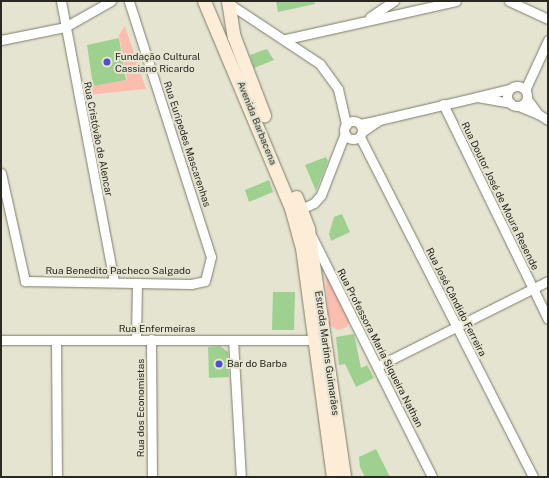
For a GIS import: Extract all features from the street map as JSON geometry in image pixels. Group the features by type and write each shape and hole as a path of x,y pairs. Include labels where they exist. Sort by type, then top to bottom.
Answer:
{"main road":[{"name":"Avenida Barbacena","path":"204,1 292,208 302,248"},
{"name":"Avenida Barbacena","path":"227,2 234,37 308,229"},
{"name":"Estrada Martins Guimarães","path":"308,229 344,477"},
{"name":"Estrada Martins Guimarães","path":"302,248 333,477"}],"street":[{"name":"Rua Cristóvão de Alencar","path":"61,1 114,282"},
{"path":"1,40 65,27 111,1"},
{"name":"Rua Euripedes Mascarenhas","path":"129,1 211,257 210,272"},
{"path":"367,19 394,1"},
{"path":"286,39 367,19 456,1"},
{"path":"508,1 548,20"},
{"path":"227,2 286,39 330,75 338,89 345,129 350,139 378,120 518,86 524,98 538,114 548,120"},
{"path":"477,97 510,103 524,98 548,40"},
{"path":"509,89 510,103"},
{"name":"Rua Doutor José de Moura Resende","path":"443,104 548,319"},
{"path":"301,209 314,203 321,195 345,129 352,121 360,131"},
{"name":"Rua José Cândido Ferreira","path":"360,131 457,328 533,477"},
{"name":"Rua Benedito Pacheco Salgado","path":"1,173 21,278 25,282 191,284 205,281 210,272"},
{"name":"Rua Professora Maria Siqueira Nathan","path":"308,229 378,366 432,477"},
{"path":"378,366 457,328 548,281"},
{"path":"136,339 137,283"},
{"name":"Rua dos Economistas","path":"151,339 152,477"},
{"name":"Rua Enfermeiras","path":"1,340 314,340"},
{"path":"56,340 57,477"},
{"path":"233,340 240,477"}],"shaded area":[{"path":"125,26 146,89 88,95 86,86 127,80 119,35"},
{"path":"325,269 350,320 347,327 338,330 329,325"}],"building":[{"path":"276,1 314,1 315,4 278,12"},
{"name":"Fundação Cultural Cassiano Ricardo","path":"119,38 126,80 93,86 87,45"},
{"path":"267,49 274,60 254,68 250,55"},
{"path":"326,157 328,161 316,191 305,165"},
{"path":"269,180 273,192 249,202 245,190"},
{"path":"342,214 350,232 331,241 329,234 334,217"},
{"path":"273,292 295,292 294,330 272,330"},
{"path":"354,334 361,368 367,365 374,378 356,387 345,364 339,365 336,337"},
{"name":"Bar do Barba","path":"220,346 228,352 229,377 209,378 208,347"},
{"path":"376,449 390,477 365,477 360,467 359,457"}],"place":[{"name":"Fundação Cultural Cassiano Ricardo","path":"107,62"},
{"name":"Bar do Barba","path":"219,364"}]}
